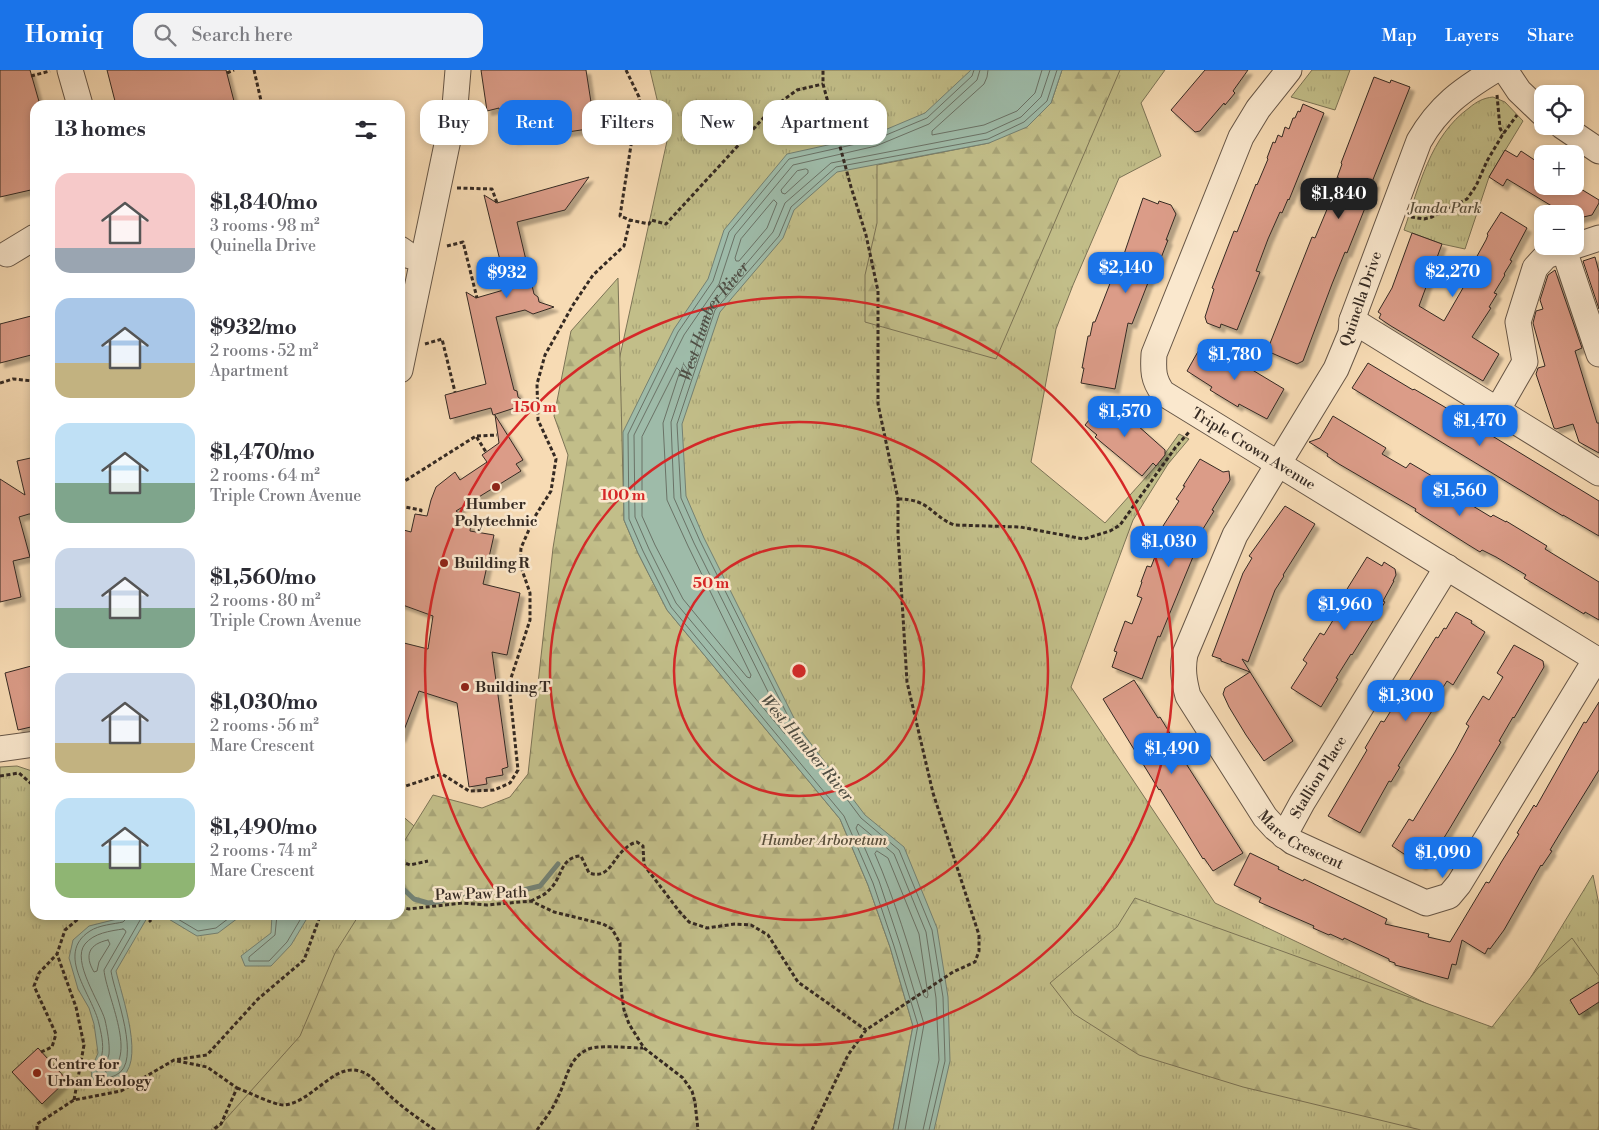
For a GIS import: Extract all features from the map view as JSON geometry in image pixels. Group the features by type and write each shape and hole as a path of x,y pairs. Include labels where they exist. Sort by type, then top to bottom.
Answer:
{"street":[{"path":"405,331 415,254 455,106 458,70"},
{"name":"Triple Crown Avenue","path":"1289,70 1258,109 1241,137 1154,354 1153,374 1159,387 1163,393 1597,660"},
{"path":"59,71 77,100"},
{"path":"1496,71 1534,105"},
{"name":"Quinella Drive","path":"1278,463 1336,369 1351,333 1352,320 1416,147 1433,119 1462,90 1496,71"},
{"path":"1575,135 1599,151"},
{"path":"1584,243 1599,238"},
{"path":"7,254 30,240"},
{"path":"1498,409 1525,362 1518,322 1535,268 1549,255"},
{"path":"1573,255 1599,354"},
{"path":"1352,320 1599,473"},
{"name":"Mare Crescent","path":"1278,463 1235,535 1185,654 1183,680 1188,696 1265,818 1284,836 1426,903 1449,896 1459,884 1597,660"},
{"name":"Stallion Place","path":"1284,836 1302,803 1447,567"},
{"path":"0,749 30,745"}],"path":[{"path":"227,73 233,70"},
{"path":"254,70 261,100"},
{"path":"626,70 639,98 642,125 630,145 620,216 649,224 650,220 666,224 775,107 797,90 823,84"},
{"path":"812,1130 853,1047 866,1030 954,972 975,962 980,951 979,935 933,793 907,682 898,534 898,499 878,404 878,291 866,235 823,84 823,70"},
{"path":"31,76 59,71"},
{"path":"1496,71 1500,128 1503,134"},
{"path":"1391,212 1424,219 1461,204 1473,193 1487,161 1518,113 1534,105"},
{"path":"456,188 492,189 497,203"},
{"path":"405,786 442,774 469,791 494,790 510,782 518,770 509,684 530,620 530,593 520,564 521,548 534,518 551,490 556,459 538,420 537,384 545,355 573,305 593,275 624,246 630,220"},
{"path":"415,254 464,242 477,298"},
{"path":"422,345 442,339 456,392"},
{"path":"0,383 13,379 30,380"},
{"path":"898,499 912,499 922,503 932,509 946,522 954,525 1020,528 1078,538 1094,536 1110,531 1120,525 1200,416"},
{"path":"405,481 476,436 498,435"},
{"path":"476,436 486,452"},
{"path":"405,507 421,510 420,515"},
{"path":"0,776 19,773 30,783"},
{"path":"531,901 548,892 557,880 566,861 573,856 581,856 589,873 597,875 606,872 625,848 637,842 644,846 644,865 689,922 707,928 736,924 751,925 768,935 798,982 866,1030"},
{"path":"405,863 410,865 428,861"},
{"name":"Paw Paw Path","path":"405,908 462,903 487,905 531,901 554,912 612,928 620,943 620,973 624,1010 629,1024 644,1048"},
{"path":"42,1052 52,1047 56,1034 34,986 39,972 57,954 64,930 77,920"},
{"path":"37,1130 37,1124 74,1100 121,1091 174,1060 207,1056 258,999 304,960 319,920"},
{"path":"57,954 76,1007 84,1045 74,1100"},
{"path":"537,1130 558,1098 571,1063 580,1054 590,1049 605,1046 644,1048 683,1078 692,1091 696,1102 698,1130"},
{"path":"174,1060 207,1068 237,1088 284,1105 313,1092 339,1073 355,1070 369,1076 388,1094 435,1130"},
{"path":"212,1130 221,1124 237,1088"}],"green space":[{"name":"Humber Arboretum","path":"650,70 1165,70 1141,103 1161,156 1119,178 1073,285 1056,329 1031,462 1105,523 1156,466 1179,434 1189,439 1168,464 1133,520 1071,687 1215,903 1495,1036 1593,875 1599,905 1599,1130 0,1130 0,767 17,766 30,770 30,920 405,920 405,818 467,871 537,794 611,397 666,145 672,145 672,100 657,100"},
{"path":"1062,70 1120,70 996,359 865,322 865,275 877,223 877,165 989,143 1051,103"},
{"path":"1312,70 1350,70 1335,110 1291,97"},
{"name":"Janda Park","path":"1493,97 1505,102 1523,121 1489,177 1465,249 1442,244 1404,230 1428,163 1444,133 1477,102"},
{"path":"618,278 624,520 638,553 667,610 840,819 868,885 890,947 913,1026 893,1130 216,1130 300,1036 335,953 356,920 405,920 405,840 433,795 482,808 510,797 528,774 553,548 568,455 554,416 571,331"},
{"path":"1135,898 1492,1027 1538,968 1572,938 1599,976 1599,1130 1421,1130 1243,1087 1139,1055 1074,1014 1050,983 1117,927"}],"water":[{"name":"West Humber River","path":"971,70 1062,70 1051,103 1027,127 989,143 837,172 794,210 783,238 720,312 682,424 686,496 704,538 799,728 865,815 904,847 937,928 948,997 950,1061 934,1130 893,1130 913,1026 890,947 868,885 840,819 667,610 638,553 624,520 623,432 674,329 708,279 724,230 787,154 828,145 887,145 887,129 925,113"},
{"path":"113,920 146,920 116,971 130,1029 131,1060 127,1072 118,1079 102,1083 92,1079 91,1070 98,1053 94,1024 89,1008 78,989 69,958 73,940 89,926"},
{"path":"170,920 235,920 218,933 197,936"},
{"path":"272,920 306,920 291,945 271,966 245,966 241,956 271,933"}],"building":[{"path":"0,70 30,70 39,100 30,100 30,190 0,197"},
{"path":"107,70 226,70 234,100 115,100"},
{"path":"481,70 586,70 591,100 582,100 582,130 572,131 572,100 498,100 498,108 488,111 488,100 485,100"},
{"path":"1205,70 1248,70 1233,91 1235,93 1225,105 1224,103 1200,131 1195,132 1171,110"},
{"path":"1374,77 1390,83 1391,80 1410,87 1372,182 1375,183 1347,253 1345,252 1332,284 1303,361 1297,364 1267,351 1312,237 1315,238 1328,207 1339,178 1337,178 1341,163"},
{"path":"1303,104 1324,113 1289,200 1282,213 1280,212 1268,239 1256,271 1260,272 1237,330 1221,324 1220,328 1207,323 1205,317 1214,289 1212,288 1234,231 1237,232 1268,159 1273,142 1275,143 1278,135 1282,137 1285,127 1289,129 1293,118 1295,118 1298,111 1300,112"},
{"path":"1505,150 1517,157 1521,151 1534,160 1534,195 1584,195 1584,191 1599,200 1599,203 1592,215 1584,217 1584,205 1550,205 1507,179 1503,186 1489,177"},
{"path":"589,177 565,210 517,222 534,294 538,297 539,302 554,307 533,314 525,310 496,317 514,390 517,391 518,397 527,404 493,415 491,408 450,419 445,395 486,384 466,292 476,298 507,289 484,195 497,203"},
{"path":"1143,198 1158,204 1159,201 1171,205 1176,214 1166,240 1168,240 1154,276 1151,275 1132,324 1128,323 1115,389 1081,383 1088,336 1090,336 1093,322 1095,322 1116,268 1119,269"},
{"path":"1501,212 1527,228 1510,260 1512,261 1505,275 1494,293 1497,294 1489,307 1491,308 1472,337 1499,354 1483,381 1391,326 1379,318 1381,314 1378,312 1392,288 1412,233 1442,244 1419,306 1444,321 1471,274 1473,268 1471,267 1486,240 1487,234"},
{"path":"1595,257 1599,272 1599,309 1583,261"},
{"path":"1555,270 1582,348 1575,351 1597,423 1599,423 1599,453 1579,442 1573,424 1554,428 1536,374 1538,368 1545,366 1533,323 1536,311 1543,309 1540,300 1548,275"},
{"path":"30,316 30,355 0,363 0,324"},
{"path":"1204,341 1284,389 1267,419 1239,404 1238,407 1210,390 1212,387 1187,371"},
{"path":"1368,363 1443,406 1599,501 1599,536 1352,388"},
{"path":"1107,398 1139,424 1137,425 1165,450 1165,455 1156,466 1153,463 1142,476 1095,437 1097,435 1085,425"},
{"path":"495,415 523,460 516,464 521,471 456,511 471,522 470,531 494,535 483,584 520,593 507,655 492,652 508,767 502,769 503,775 486,778 487,784 469,787 457,703 419,691 405,728 405,643 428,649 433,616 405,606 405,530 411,532 415,514 427,516 436,487 455,472 460,480 487,462 482,455 499,443"},
{"path":"1333,416 1386,448 1382,454 1406,468 1410,463 1437,479 1435,483 1491,517 1493,515 1506,521 1547,546 1545,549 1599,582 1599,620 1585,612 1584,614 1524,578 1526,575 1496,557 1482,550 1480,552 1415,511 1416,509 1327,456 1328,454 1309,442 1320,438"},
{"path":"30,458 30,514 19,517 30,557 13,561 21,597 0,602 0,479 25,495 17,461"},
{"path":"1200,459 1223,472 1229,471 1230,480 1190,550 1195,552 1160,637 1158,636 1142,679 1112,667 1117,652 1114,651 1125,621 1132,624 1142,598 1137,596 1141,582 1147,566 1151,567 1166,528 1163,526 1179,501 1176,499"},
{"path":"1285,506 1315,524 1275,590 1248,662 1242,659 1293,741 1264,761 1246,735 1223,694 1225,688 1250,672 1212,656 1243,573 1252,558 1249,556"},
{"path":"1367,557 1382,566 1384,562 1395,569 1396,575 1383,601 1385,602 1336,678 1338,679 1321,707 1291,688 1307,663 1303,660 1320,633 1324,635 1338,612 1334,610"},
{"path":"1456,612 1472,621 1471,623 1485,632 1453,685 1447,681 1432,705 1435,706 1360,833 1328,816 1367,750 1365,748 1381,721 1384,722 1436,637 1438,638 1444,628 1446,629"},
{"path":"1514,645 1543,661 1544,667 1513,717 1499,741 1501,742 1450,828 1442,841 1440,839 1422,866 1392,846 1409,819 1413,821 1455,752 1469,726 1466,724 1483,696 1489,700 1503,677 1497,673"},
{"path":"30,666 30,727 18,730 5,673"},
{"path":"1134,680 1158,718 1160,717 1180,750 1178,751 1243,853 1213,871 1203,859 1103,699"},
{"path":"1599,702 1599,770 1504,930 1485,954 1462,940 1456,965 1452,964 1448,979 1395,965 1389,959 1344,938 1343,940 1329,935 1313,928 1314,926 1259,902 1261,898 1234,885 1250,853 1279,867 1278,869 1303,881 1304,879 1387,919 1385,924 1429,934 1428,937 1450,942 1486,882 1489,883 1534,805 1536,807 1584,722 1586,723"},
{"path":"1599,982 1599,1002 1579,1015 1570,1000"},
{"name":"Centre for Urban Ecology","path":"38,1048 67,1080 42,1104 12,1072"}],"waterway":[{"path":"405,891 414,899 428,903 472,891 515,892 540,886 558,864"}],"place":[{"name":"Humber Polytechnic","path":"496,487"},
{"name":"Building R","path":"444,563"},
{"name":"Building T","path":"465,687"},
{"name":"Centre for Urban Ecology","path":"37,1073"}]}
